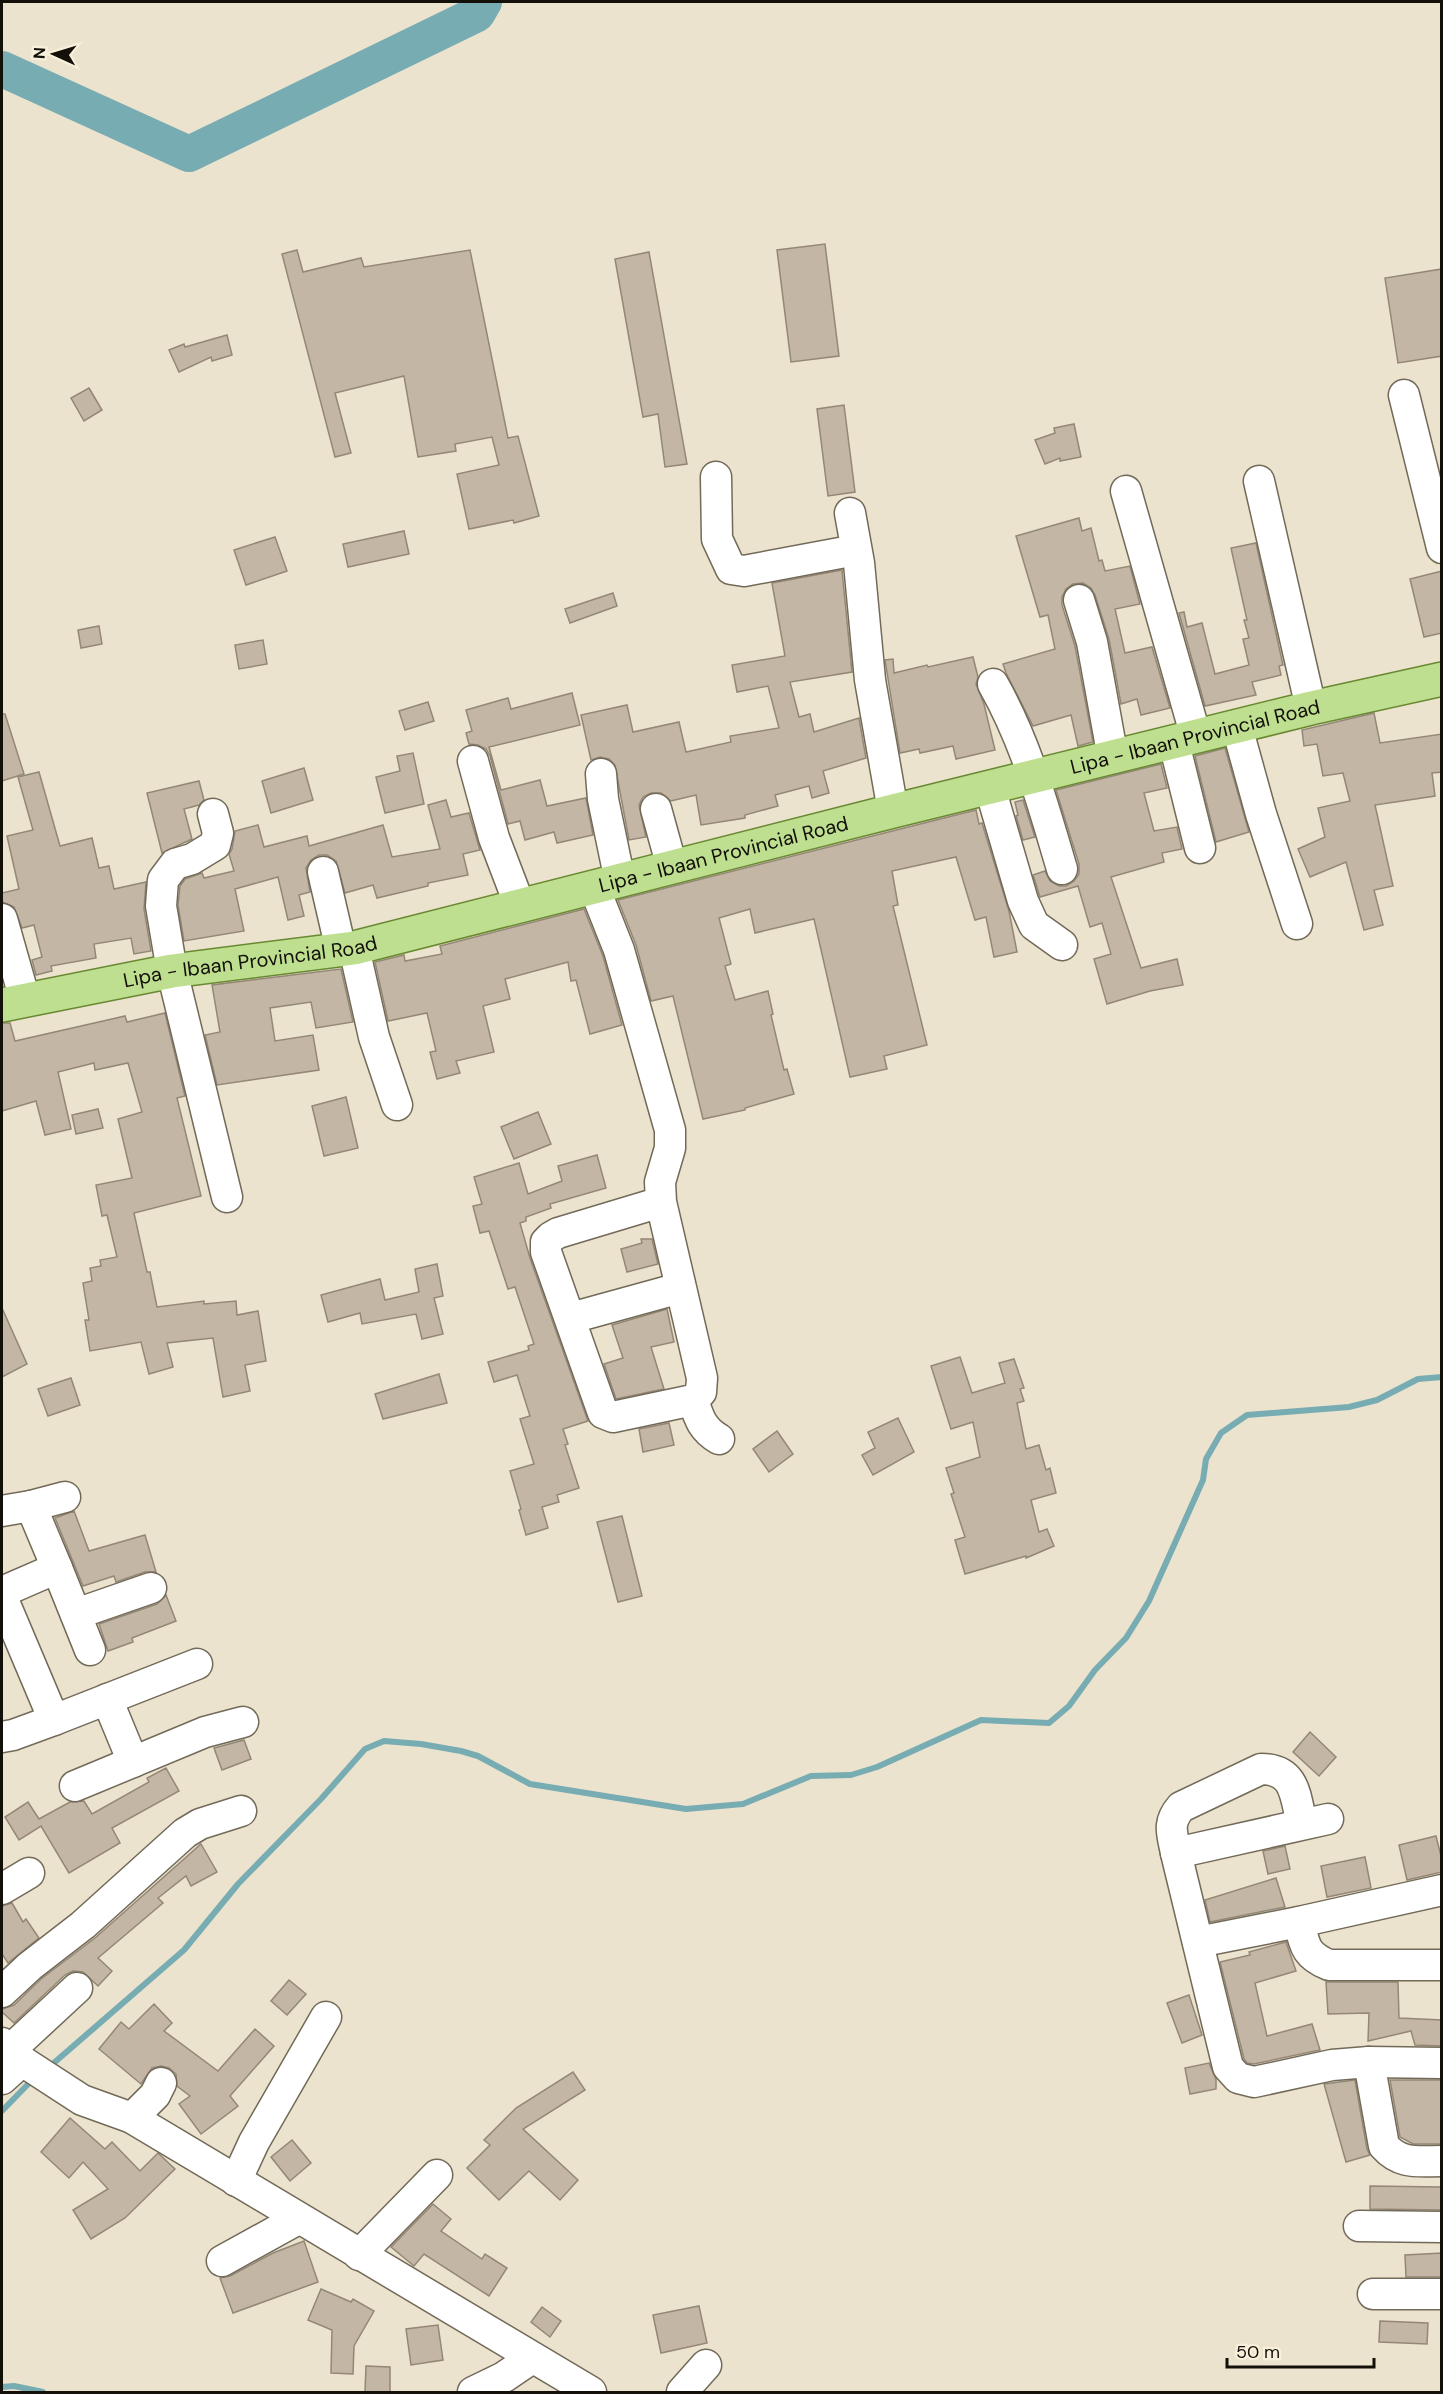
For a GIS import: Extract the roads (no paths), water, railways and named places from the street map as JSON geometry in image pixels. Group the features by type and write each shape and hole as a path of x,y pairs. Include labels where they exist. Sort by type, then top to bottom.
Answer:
{"main road":[{"name":"Lipa - Ibaan Provincial Road","path":"13,1002 172,971 348,949 892,811 1311,708 1442,679"}],"street":[{"path":"1404,394 1442,548"},
{"path":"716,477 717,539 730,569 744,571 856,550"},
{"path":"1258,482 1311,708"},
{"path":"1126,491 1185,740 1200,848"},
{"path":"850,513 859,563 870,680 892,811"},
{"path":"1080,600 1092,642 1113,758"},
{"path":"993,684 1018,732 1035,777 1062,869"},
{"path":"1238,727 1261,814 1297,924"},
{"path":"473,761 491,829 520,906"},
{"path":"602,774 607,884 619,950 670,1130 670,1148 660,1182 660,1202 702,1378 701,1392 693,1400 612,1417 606,1416 546,1252 546,1242 558,1233 660,1202"},
{"path":"990,788 1023,901 1034,925 1062,945"},
{"path":"656,809 672,867"},
{"path":"213,814 218,832 215,845 192,859 175,864 163,880 161,906 172,971 227,1197"},
{"path":"323,872 397,1105"},
{"path":"2,919 13,1002"},
{"path":"571,1318 680,1288"},
{"path":"693,1400 700,1423 708,1432 719,1438"},
{"path":"2,1511 65,1497"},
{"path":"31,1506 90,1650"},
{"path":"2,1592 57,1568"},
{"path":"76,1614 151,1588"},
{"path":"2,1597 54,1720"},
{"path":"2,1737 54,1720 197,1664"},
{"path":"107,1699 133,1762"},
{"path":"75,1786 205,1732 243,1722"},
{"path":"1176,1853 1315,1821 1286,1775 1275,1769 1262,1769 1181,1807 1173,1816 1171,1826 1176,1853 1228,2067 1238,2078 1254,2082 1332,2065 1369,2062 1442,2063"},
{"path":"2,1992 30,1966 83,1925 185,1833 200,1824 241,1811"},
{"path":"2,1889 29,1873"},
{"path":"1198,1942 1442,1890"},
{"path":"1299,1922 1305,1947 1314,1958 1329,1965 1442,1965"},
{"path":"77,1988 19,2064 82,2100 132,2118 591,2392"},
{"path":"236,2181 254,2142 326,2017"},
{"path":"1369,2062 1384,2146 1393,2156 1407,2161 1442,2161"},
{"path":"132,2118 155,2095 161,2083"},
{"path":"359,2255 437,2175"},
{"path":"222,2261 298,2218"},
{"path":"1359,2226 1442,2227"},
{"path":"1373,2294 1442,2294"},
{"path":"473,2392 504,2377 532,2358"},
{"path":"682,2392 706,2365"}],"waterway":[{"path":"2,69 189,154 477,14 484,2"},
{"path":"48,2068 184,1950 238,1884 321,1799 365,1749 384,1741 461,1751 478,1756 530,1784 686,1809 743,1804 811,1776 851,1775 877,1767 981,1720 1049,1723 1069,1706 1095,1670 1126,1638 1149,1601 1203,1480 1206,1459 1221,1433 1247,1415 1349,1407 1377,1400 1418,1379 1442,1377"},
{"path":"2,2111 33,2079"},
{"path":"2,2387 14,2386 43,2392"}]}
